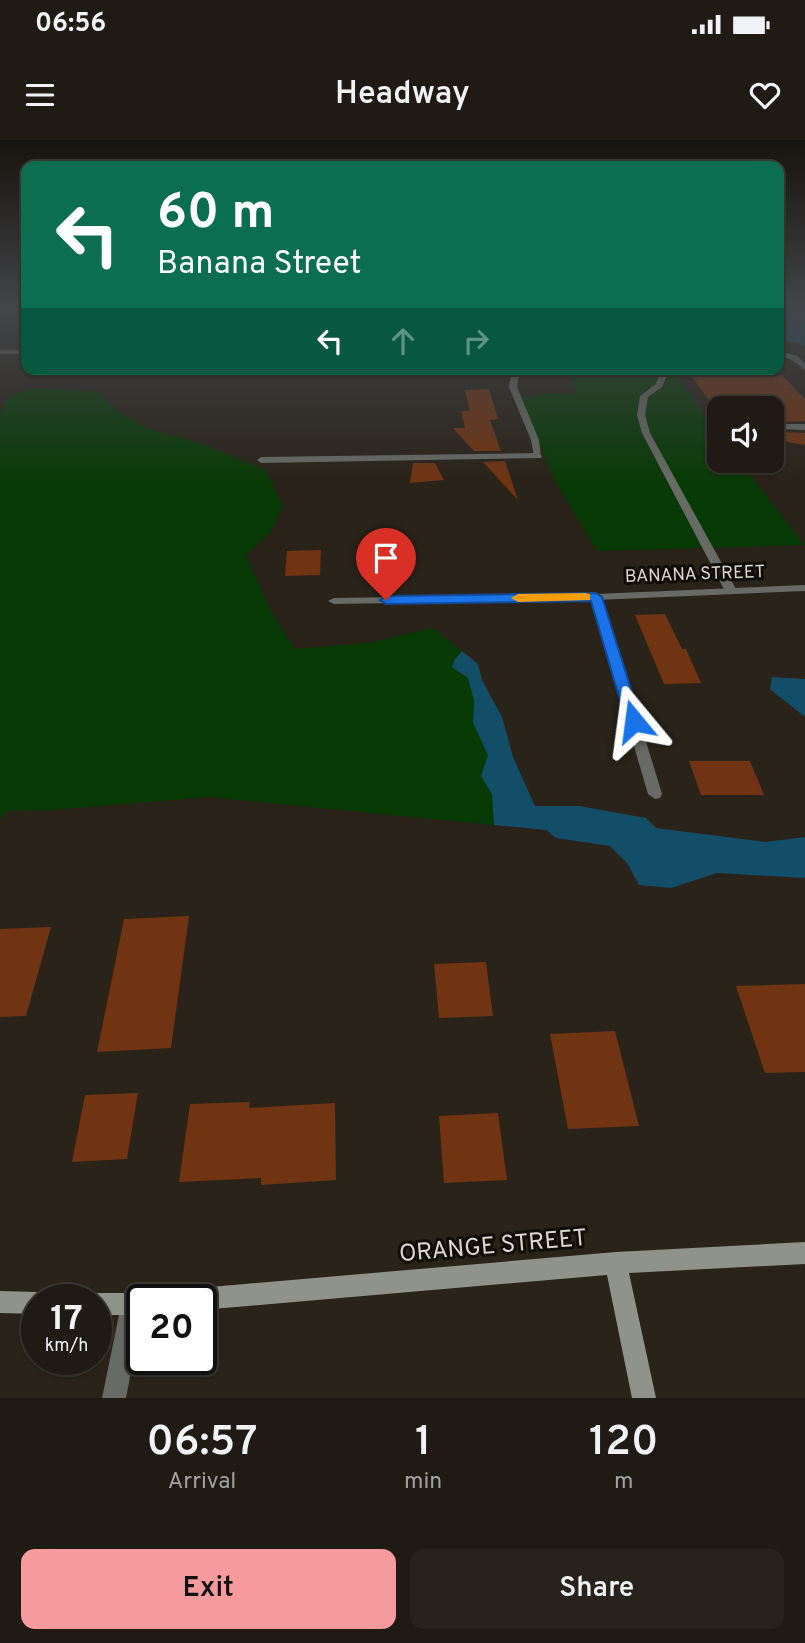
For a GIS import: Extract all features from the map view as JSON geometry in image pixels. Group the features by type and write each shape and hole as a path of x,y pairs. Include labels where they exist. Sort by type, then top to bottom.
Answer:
{"street":[{"path":"261,460 538,456 535,440 513,387 515,375"},
{"path":"663,375 659,385 644,396 641,415 731,591"},
{"path":"784,428 805,427"},
{"name":"BANANA STREET","path":"334,601 596,597 805,588"},
{"path":"596,597 655,794"},
{"name":"ORANGE STREET","path":"217,1297 617,1262 805,1253"},
{"path":"617,1262 644,1398"},
{"path":"0,1302 21,1303"},
{"path":"114,1398 126,1349"}],"green space":[{"path":"570,375 679,375 707,419 707,473 749,473 805,545 597,551 557,484 521,399 541,394 576,393"},
{"path":"39,388 98,392 120,413 155,431 200,443 266,470 283,507 271,532 246,555 271,611 295,649 369,643 433,628 462,651 452,667 468,678 474,701 473,723 488,755 481,776 492,794 494,825 209,797 8,811 0,819 0,415 6,402 14,395"}],"water":[{"path":"462,651 478,664 482,680 502,717 513,757 535,806 579,806 646,818 656,828 765,842 805,837 805,878 717,873 671,888 639,885 627,863 610,846 556,838 546,830 494,825 492,794 481,776 488,755 473,723 474,701 468,678 452,667"},
{"path":"772,677 805,679 805,717 770,689"}],"building":[{"path":"690,375 782,375 805,399 805,421 784,422 784,396 707,397"},
{"path":"489,389 498,419 490,420 501,451 474,451 453,428 465,428 461,411 470,411 465,390"},
{"path":"784,432 805,433 805,445 784,441"},
{"path":"505,461 518,500 483,462"},
{"path":"413,463 435,463 444,480 410,483"},
{"path":"321,550 320,575 285,576 287,551"},
{"path":"665,614 682,649 686,649 701,683 664,684 635,615"},
{"path":"689,761 750,761 764,795 701,795"},
{"path":"189,916 171,1048 97,1052 124,919"},
{"path":"51,927 26,1016 0,1017 0,929"},
{"path":"486,962 493,1016 439,1018 434,964"},
{"path":"805,984 805,1072 765,1073 736,986"},
{"path":"615,1031 639,1126 568,1129 550,1034"},
{"path":"138,1093 127,1159 72,1162 85,1095"},
{"path":"250,1102 249,1108 335,1103 336,1180 261,1185 261,1178 179,1182 190,1104"},
{"path":"498,1113 507,1180 444,1183 439,1116"}],"slow traffic":[{"path":"518,598 585,597"}],"route":[{"path":"386,600 596,597 634,721"}]}
